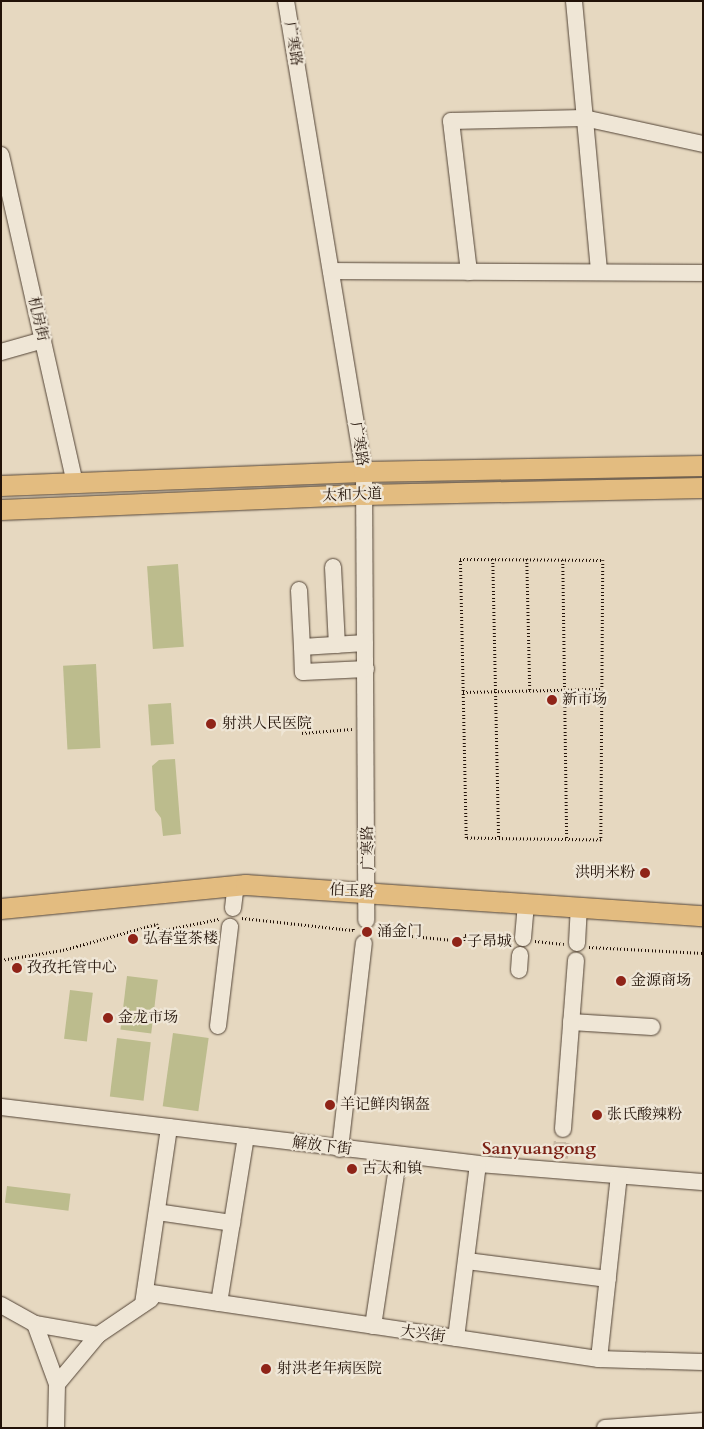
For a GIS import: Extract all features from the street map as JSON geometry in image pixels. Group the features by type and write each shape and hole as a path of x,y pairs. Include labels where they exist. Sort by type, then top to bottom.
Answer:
{"main road":[{"name":"太和大道","path":"1,486 364,472 703,466"},
{"name":"太和大道","path":"1,510 364,495 703,488"},
{"name":"伯玉路","path":"1,909 236,885 368,892 579,909 703,916"}],"street":[{"name":"广寒路","path":"286,1 364,472 368,892 366,920"},
{"path":"574,1 599,272"},
{"path":"469,272 451,121 584,118 703,144"},
{"name":"机房街","path":"1,155 75,484"},
{"path":"331,271 703,273"},
{"path":"1,352 43,340"},
{"path":"333,567 337,645"},
{"path":"299,590 303,672 366,669"},
{"path":"302,647 365,643"},
{"path":"233,908 236,885"},
{"path":"523,938 526,904"},
{"path":"577,943 579,909"},
{"path":"218,1026 230,927"},
{"path":"340,1148 364,943"},
{"path":"563,1129 576,961"},
{"path":"571,1022 652,1027"},
{"name":"解放下街","path":"1,1107 478,1164 560,1165 619,1176 703,1182"},
{"path":"57,1384 98,1335 149,1297 157,1212 169,1127"},
{"path":"219,1303 246,1136"},
{"path":"373,1326 399,1155"},
{"path":"456,1338 478,1164"},
{"path":"599,1359 619,1176"},
{"path":"157,1212 232,1224"},
{"path":"467,1261 608,1279"},
{"name":"大兴街","path":"149,1297 219,1303 599,1359 703,1362"},
{"path":"1,1305 35,1324 98,1335"},
{"path":"35,1324 57,1384 56,1428"},
{"path":"605,1428 703,1421"}],"path":[{"path":"460,559 527,559 603,560 601,840 466,838 460,559"},
{"path":"493,559 499,838"},
{"path":"527,559 530,690"},
{"path":"563,560 567,840"},
{"path":"463,692 602,689"},
{"path":"302,733 366,728"}],"green space":[{"path":"178,564 184,647 153,649 147,566"},
{"path":"96,664 100,748 67,750 63,666"},
{"path":"171,703 174,744 151,746 148,705"},
{"path":"175,759 181,834 163,836 161,818 155,810 152,766 159,760"},
{"path":"127,976 158,980 151,1033 120,1030"},
{"path":"70,990 93,993 87,1041 64,1039"},
{"path":"173,1033 209,1038 198,1111 163,1106"},
{"path":"117,1038 151,1042 144,1101 110,1097"},
{"path":"7,1186 71,1194 68,1211 5,1203"}],"tunnel":[{"path":"560,1158 563,1129"}],"place":[{"name":"新市场","path":"552,700"},
{"name":"射洪人民医院","path":"211,724"},
{"name":"洪明米粉","path":"645,873"},
{"name":"涌金门","path":"367,932"},
{"name":"弘春堂茶楼","path":"133,939"},
{"name":"子昂城","path":"457,942"},
{"name":"孜孜托管中心","path":"17,968"},
{"name":"金源商场","path":"621,981"},
{"name":"金龙市场","path":"108,1018"},
{"name":"羊记鲜肉锅盔","path":"330,1105"},
{"name":"张氏酸辣粉","path":"597,1115"},
{"name":"古太和镇","path":"352,1169"},
{"name":"射洪老年病医院","path":"266,1369"}],"district":[{"name":"Sanyuangong","path":"539,1149"}]}
